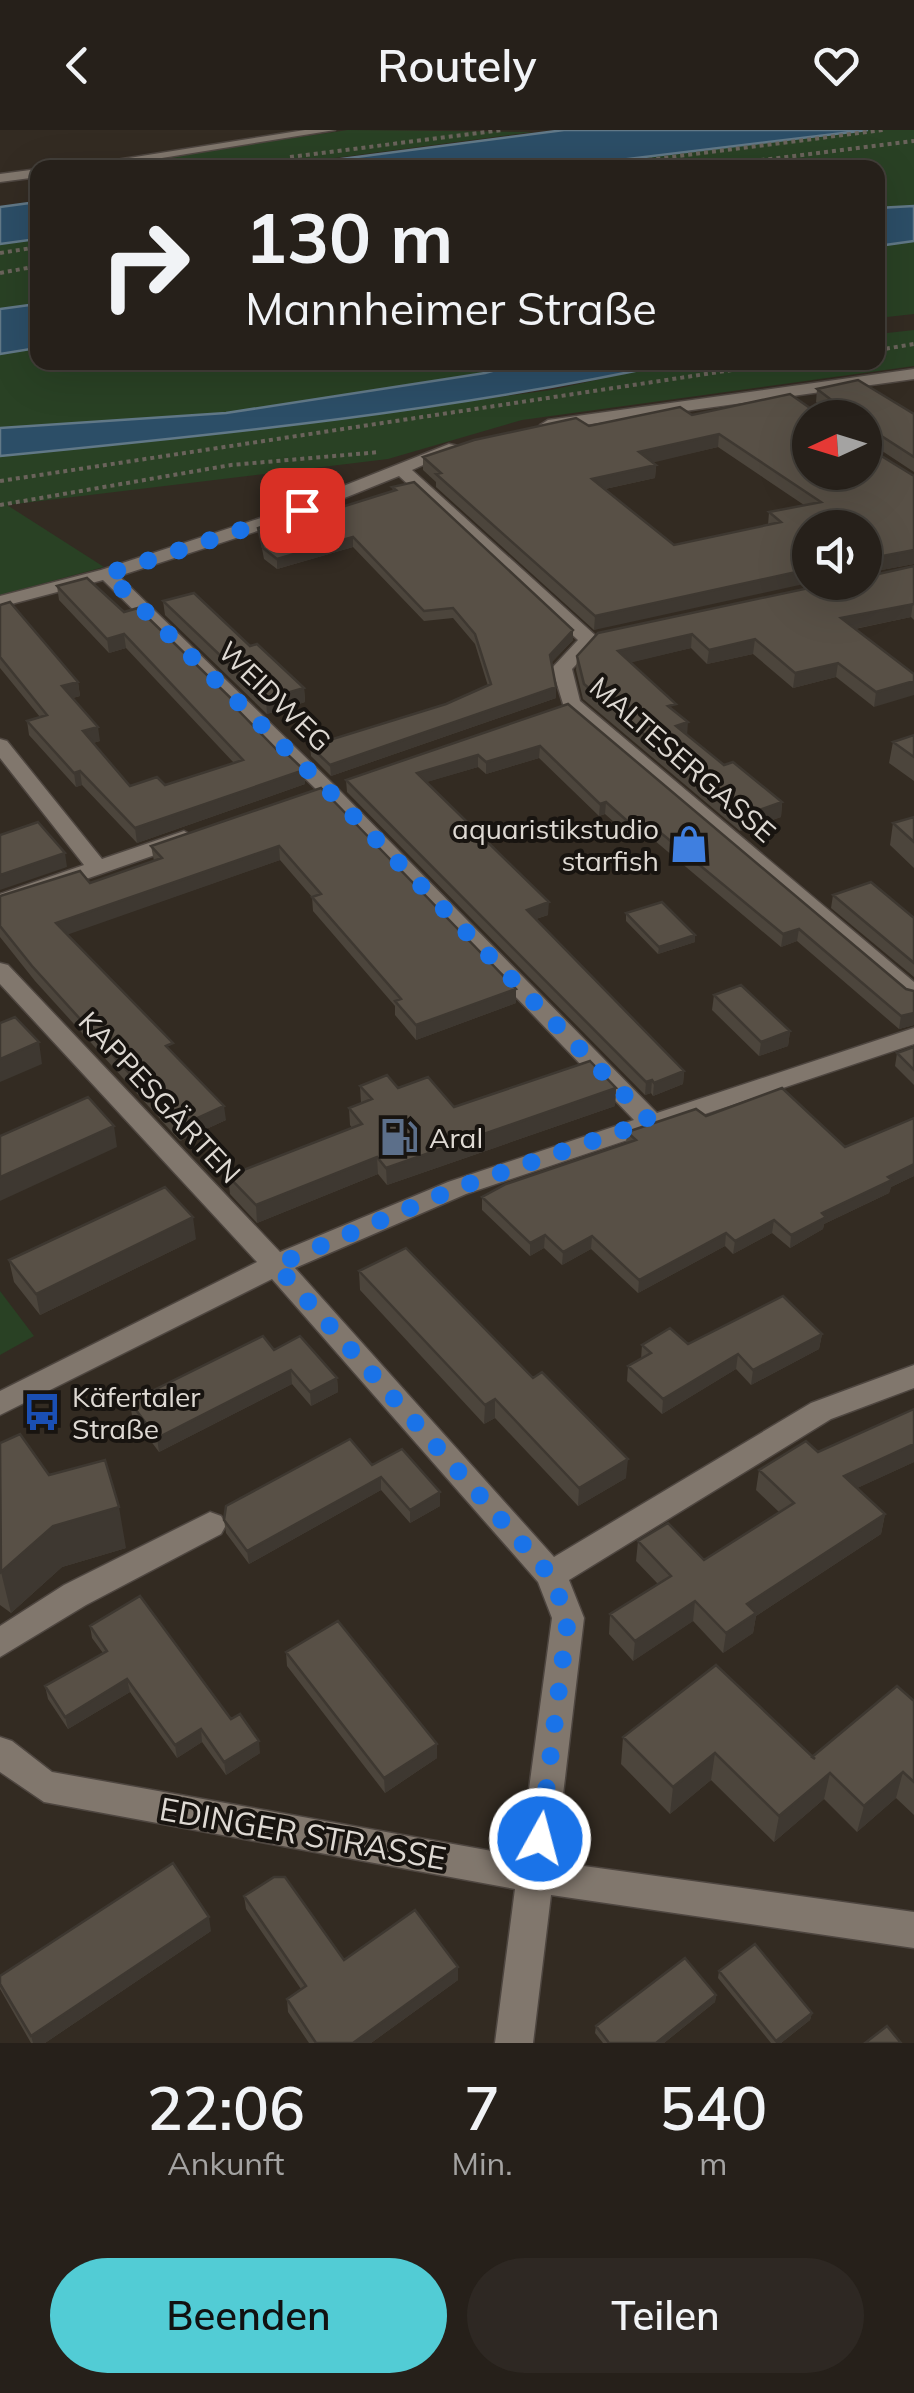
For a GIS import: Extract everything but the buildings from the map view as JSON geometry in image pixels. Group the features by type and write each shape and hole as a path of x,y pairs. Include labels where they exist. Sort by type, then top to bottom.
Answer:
{"street":[{"path":"126,160 329,130"},
{"path":"0,178 30,173"},
{"path":"524,430 914,374"},
{"path":"787,392 798,400"},
{"path":"0,602 107,574 279,518 468,444"},
{"name":"MALTESERGASSE","path":"400,470 422,484 598,638 562,668 561,707 914,994"},
{"name":"WEIDWEG","path":"107,574 328,790 650,1121"},
{"path":"0,745 96,866"},
{"path":"0,902 203,831"},
{"name":"KAPPESGÄRTEN","path":"0,970 276,1265 550,1575"},
{"path":"0,1404 276,1265 457,1188 914,1036"},
{"path":"514,2043 568,1618 550,1575 821,1411 914,1376"},
{"path":"0,1642 75,1595 210,1525"},
{"name":"EDINGER STRASSE","path":"0,1752 44,1786 536,1876 914,1930"}],"path":[{"path":"278,159 502,130"},
{"path":"648,160 883,130"},
{"path":"761,160 914,141"},
{"path":"0,253 30,248"},
{"path":"0,273 30,267"},
{"path":"885,349 914,344"},
{"path":"0,482 158,454 441,417 634,382 725,370"},
{"path":"0,505 230,465 379,452 400,470"}],"green space":[{"path":"348,130 533,132 319,160 140,160"},
{"path":"868,130 914,130 914,314 885,317 885,160 620,160"},
{"path":"30,240 30,370 499,370 226,413 0,428 0,244"},
{"path":"914,330 914,366 885,370 885,333"},
{"path":"641,370 885,370 522,420 388,459 7,505 104,567 0,595 0,456 233,432 551,390"},
{"path":"0,1291 34,1336 0,1355"}],"water":[{"path":"564,130 868,130 620,160 334,160"},
{"path":"30,203 30,240 0,244 0,207"},
{"path":"914,206 914,241 885,245 885,208"},
{"path":"30,305 30,349 0,354 0,309"},
{"path":"639,370 422,408 0,456 0,428 226,413 485,373"}],"place":[{"name":"aquaristikstudio starfish","path":"689,844"},
{"name":"Aral","path":"399,1137"},
{"name":"Käfertaler Straße","path":"42,1412"}],"route":[{"path":"302,510 107,574 328,790 650,1121 457,1188 276,1265 550,1575 568,1618 540,1839"}]}
